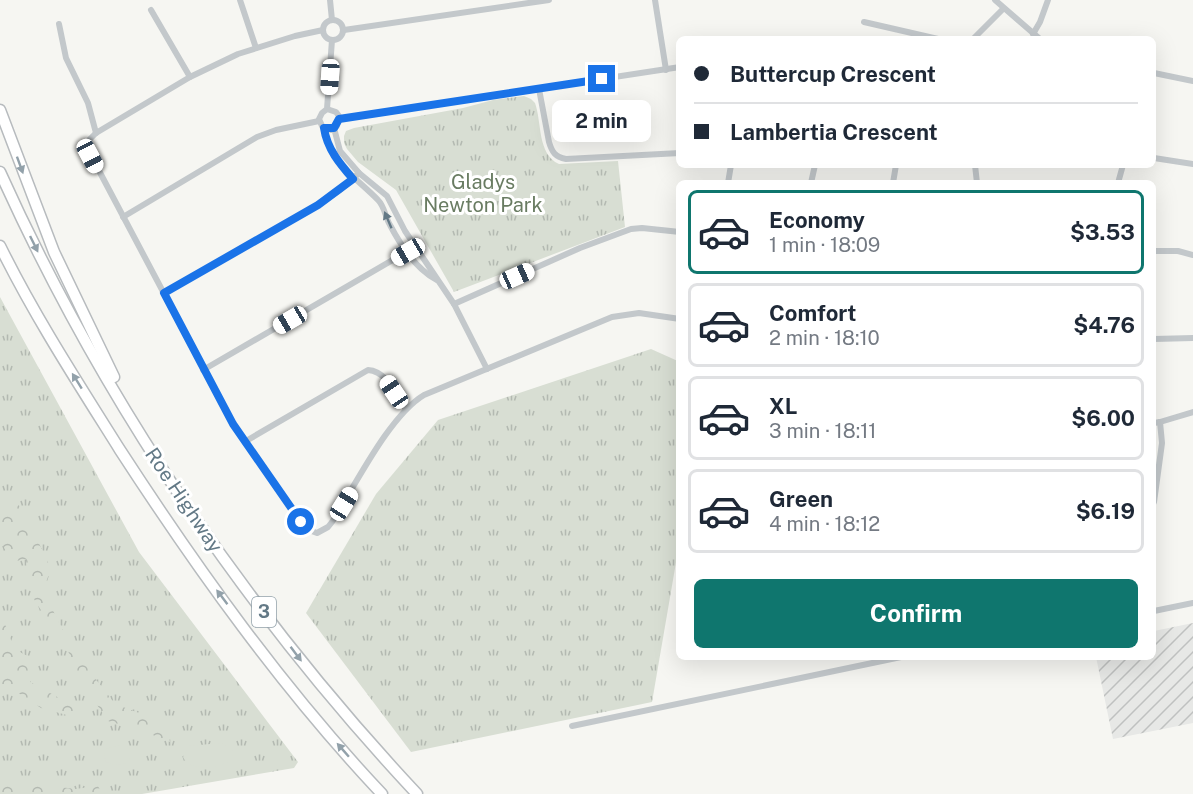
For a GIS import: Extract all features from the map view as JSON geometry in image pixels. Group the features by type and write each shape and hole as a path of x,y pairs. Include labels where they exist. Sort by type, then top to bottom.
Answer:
{"highway":[{"path":"0,110 54,252 110,370 165,464 240,580"},
{"name":"Roe Highway","path":"0,172 44,266 100,367 149,449 214,546 313,676 417,794"},
{"name":"Roe Highway","path":"0,246 48,336 159,510 292,692 382,794"},
{"path":"0,255 48,336"}],"street":[{"path":"240,0 256,48"},
{"path":"330,0 332,20"},
{"path":"344,30 549,0"},
{"path":"655,0 666,70"},
{"path":"995,0 1036,36"},
{"path":"1033,34 1048,0"},
{"path":"976,36 1003,9"},
{"path":"151,10 190,77"},
{"path":"332,20 340,23 344,30"},
{"path":"332,20 323,30 256,48 190,77 96,133 89,140 87,148 233,424 306,529 317,533 328,527 388,433 406,409 424,395 612,317 639,313 676,318"},
{"path":"864,22 925,36"},
{"path":"59,24 66,58 88,103 96,133"},
{"path":"323,30 326,37 332,40 340,38 344,30"},
{"path":"327,110 332,40"},
{"path":"339,119 676,68"},
{"path":"1156,73 1193,81"},
{"path":"539,89 551,150 560,158 676,153"},
{"path":"319,121 322,113 327,110 336,112 339,119"},
{"path":"339,119 334,128 340,151 359,173 387,196 397,218 454,304 487,369"},
{"path":"123,217 257,137 276,130 319,121"},
{"path":"319,121 324,128 333,155 353,179 379,201 389,224 408,252 427,273 438,281"},
{"path":"324,128 334,128"},
{"path":"1156,158 1193,164"},
{"path":"164,293 318,205 359,173"},
{"path":"454,304 618,233 642,228 676,232"},
{"path":"203,370 415,247"},
{"path":"1156,251 1178,251 1193,255"},
{"path":"1156,339 1193,338"},
{"path":"246,441 368,370 376,370 382,375 406,409"},
{"path":"1156,487 1162,443 1157,422 1193,412"},
{"path":"1156,610 1193,603"},
{"path":"572,726 874,660"}],"shaded area":[{"path":"1193,623 1193,723 1113,739 1097,660 1156,660 1156,631"}],"green space":[{"name":"Gladys Newton Park","path":"524,96 535,103 541,137 547,153 559,164 618,161 625,227 454,292 396,190 358,162 347,149 344,136 346,131 354,128 463,108 493,100"},
{"path":"0,297 139,552 298,762 294,768 142,794 0,794"},
{"path":"651,349 676,360 676,562 652,702 411,752 306,613 376,494 438,420"},
{"path":"11,499 23,509 51,569 43,590 66,637 90,659 91,673 115,704 166,723 170,742 108,721 74,671 69,653 35,601 28,584 26,559 11,562 0,539 0,504"},
{"path":"0,617 7,628 14,649 39,662 30,682 79,709 74,717 41,708 8,686 0,685"},
{"path":"220,743 233,750 232,759 221,765 199,767 187,762 183,757 189,746"},
{"path":"120,745 129,748 131,753 128,761 116,765 106,762 105,749"},
{"path":"6,778 17,783 35,779 75,789 98,786 102,794 0,794 0,780"}],"route":[{"path":"301,522 233,424 164,293 318,205 353,179 333,155 325,135 324,128 330,130 334,128 339,123 339,119 602,79"}]}
